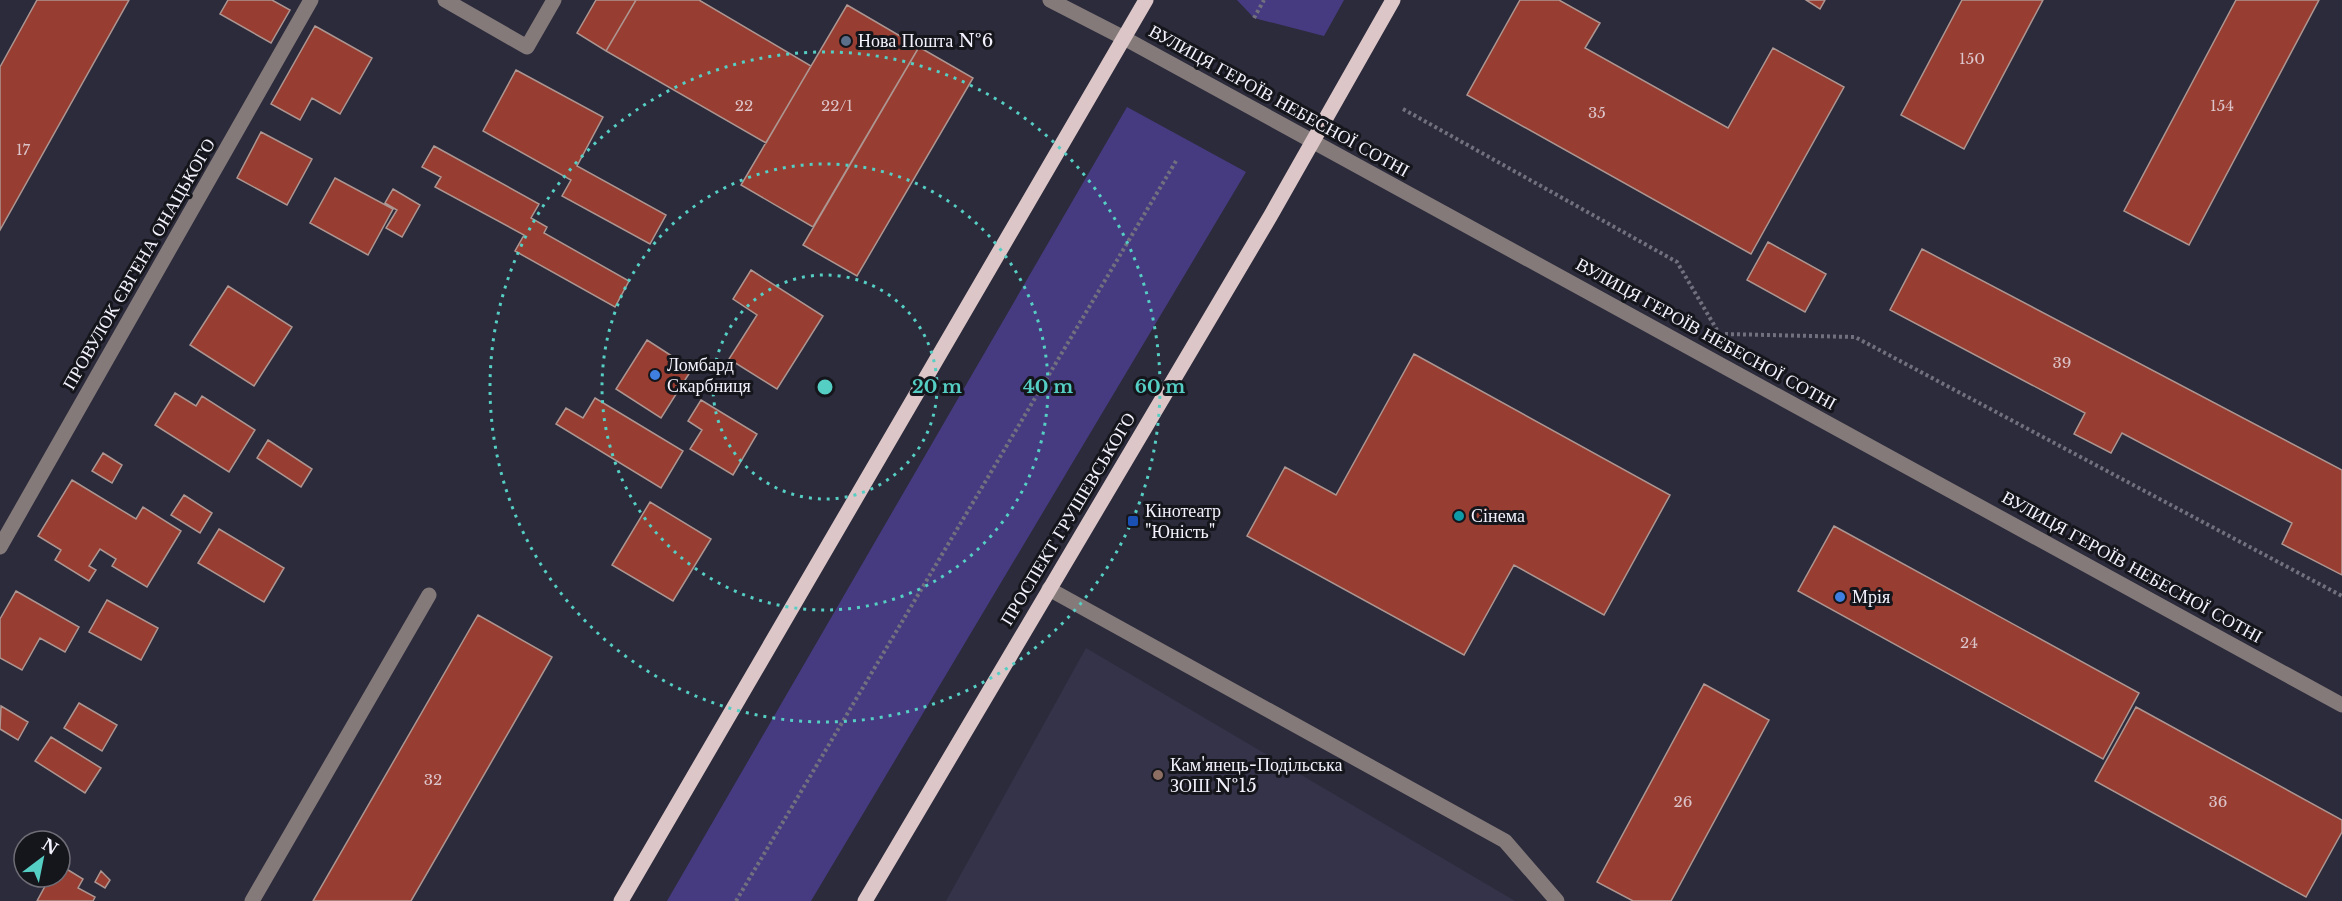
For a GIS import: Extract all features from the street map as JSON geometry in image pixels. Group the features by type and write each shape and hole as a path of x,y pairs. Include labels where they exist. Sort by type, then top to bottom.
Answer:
{"main road":[{"path":"621,901 1146,0"},
{"name":"ПРОСПЕКТ ГРУШЕВСЬКОГО","path":"865,901 1313,141 1393,0"}],"street":[{"name":"ПРОВУЛОК ЄВГЕНА ОНАЦЬКОГО","path":"0,548 311,0"},
{"path":"445,0 527,47 554,0"},
{"name":"ВУЛИЦЯ ГЕРОЇВ НЕБЕСНОЇ СОТНІ","path":"1050,0 1313,141 2342,705"},
{"path":"1049,589 1505,841 1557,901"},
{"path":"252,901 429,595"}],"path":[{"path":"1254,18 1264,0"},
{"path":"1403,109 1677,262 1719,334 1855,337 2342,596"},
{"path":"736,901 1176,161"}],"shaded area":[{"path":"1237,0 1344,0 1324,36 1254,18"},
{"path":"1127,107 1246,172 811,901 667,901"},
{"name":"Кам'янець-Подільська ЗОШ №15","path":"1086,648 1515,901 946,901"}],"building":[{"path":"37,0 129,0 0,230 0,67"},
{"path":"228,0 272,0 290,10 271,43 220,14"},
{"path":"596,0 636,0 606,51 577,33"},
{"path":"636,0 699,0 811,66 766,143 606,51"},
{"path":"1520,0 1559,0 1600,23 1585,48 1728,128 1773,48 1844,87 1751,254 1467,95"},
{"path":"1806,0 1825,0 1820,9"},
{"path":"1962,0 2043,0 1964,149 1901,115"},
{"path":"2236,0 2319,0 2189,245 2124,211"},
{"path":"847,5 919,47 813,227 741,185"},
{"path":"315,26 372,58 340,114 312,98 300,120 271,104"},
{"path":"919,47 973,78 857,276 803,245"},
{"path":"516,70 603,117 577,166 666,215 650,244 562,196 571,180 483,131"},
{"path":"261,132 312,159 287,205 237,178"},
{"path":"434,146 539,204 531,218 547,227 544,233 629,281 615,307 515,251 524,235 435,187 441,177 422,167"},
{"path":"335,178 393,209 368,255 310,223"},
{"path":"393,189 420,205 402,237 386,228 397,210 385,203"},
{"path":"1768,242 1826,274 1805,312 1747,280"},
{"path":"1922,249 2342,470 2342,575 2282,544 2292,523 2122,433 2111,453 2074,434 2085,413 1890,310"},
{"path":"751,270 823,316 777,389 729,359 757,315 733,299"},
{"path":"228,286 292,327 254,386 190,345"},
{"path":"647,340 692,369 661,418 616,389"},
{"name":"Сінема","path":"1414,354 1670,495 1604,615 1514,565 1464,655 1247,536 1285,467 1336,495"},
{"path":"175,393 196,406 202,396 255,430 229,472 155,425"},
{"path":"595,398 683,451 661,488 556,424 566,408 583,418"},
{"path":"701,400 757,434 733,475 690,449 702,430 688,421"},
{"path":"268,440 312,469 301,487 257,458"},
{"path":"103,453 122,465 112,483 92,471"},
{"path":"72,480 136,519 143,507 181,531 147,587 112,566 116,559 100,549 89,566 96,570 89,581 55,560 61,550 38,536"},
{"path":"184,495 212,513 200,533 171,515"},
{"path":"650,502 711,539 673,601 612,565"},
{"path":"1834,526 2139,693 2103,759 1798,591"},
{"path":"219,529 284,568 264,602 198,563"},
{"path":"16,591 79,627 65,652 40,638 22,670 0,658 0,619"},
{"path":"107,600 158,628 141,660 89,632"},
{"path":"478,615 552,657 411,901 313,901"},
{"path":"1704,684 1769,720 1671,901 1633,901 1597,882"},
{"path":"79,703 117,725 102,751 64,728"},
{"path":"1,706 28,722 18,740 0,729"},
{"path":"2136,707 2342,820 2342,832 2306,897 2095,781"},
{"path":"51,737 101,768 85,793 35,761"},
{"path":"101,871 110,880 105,888 95,882"},
{"path":"72,872 83,879 78,888 95,897 93,901 37,901 44,889 72,889"}],"place":[{"name":"Нова Пошта №6","path":"846,41"},
{"name":"Ломбард Скарбниця","path":"655,375"},
{"name":"Сінема","path":"1459,516"},
{"name":"Кінотеатр \"Юність\"","path":"1133,521"},
{"name":"Мрія","path":"1840,597"},
{"name":"Кам'янець-Подільська ЗОШ №15","path":"1158,775"}]}
